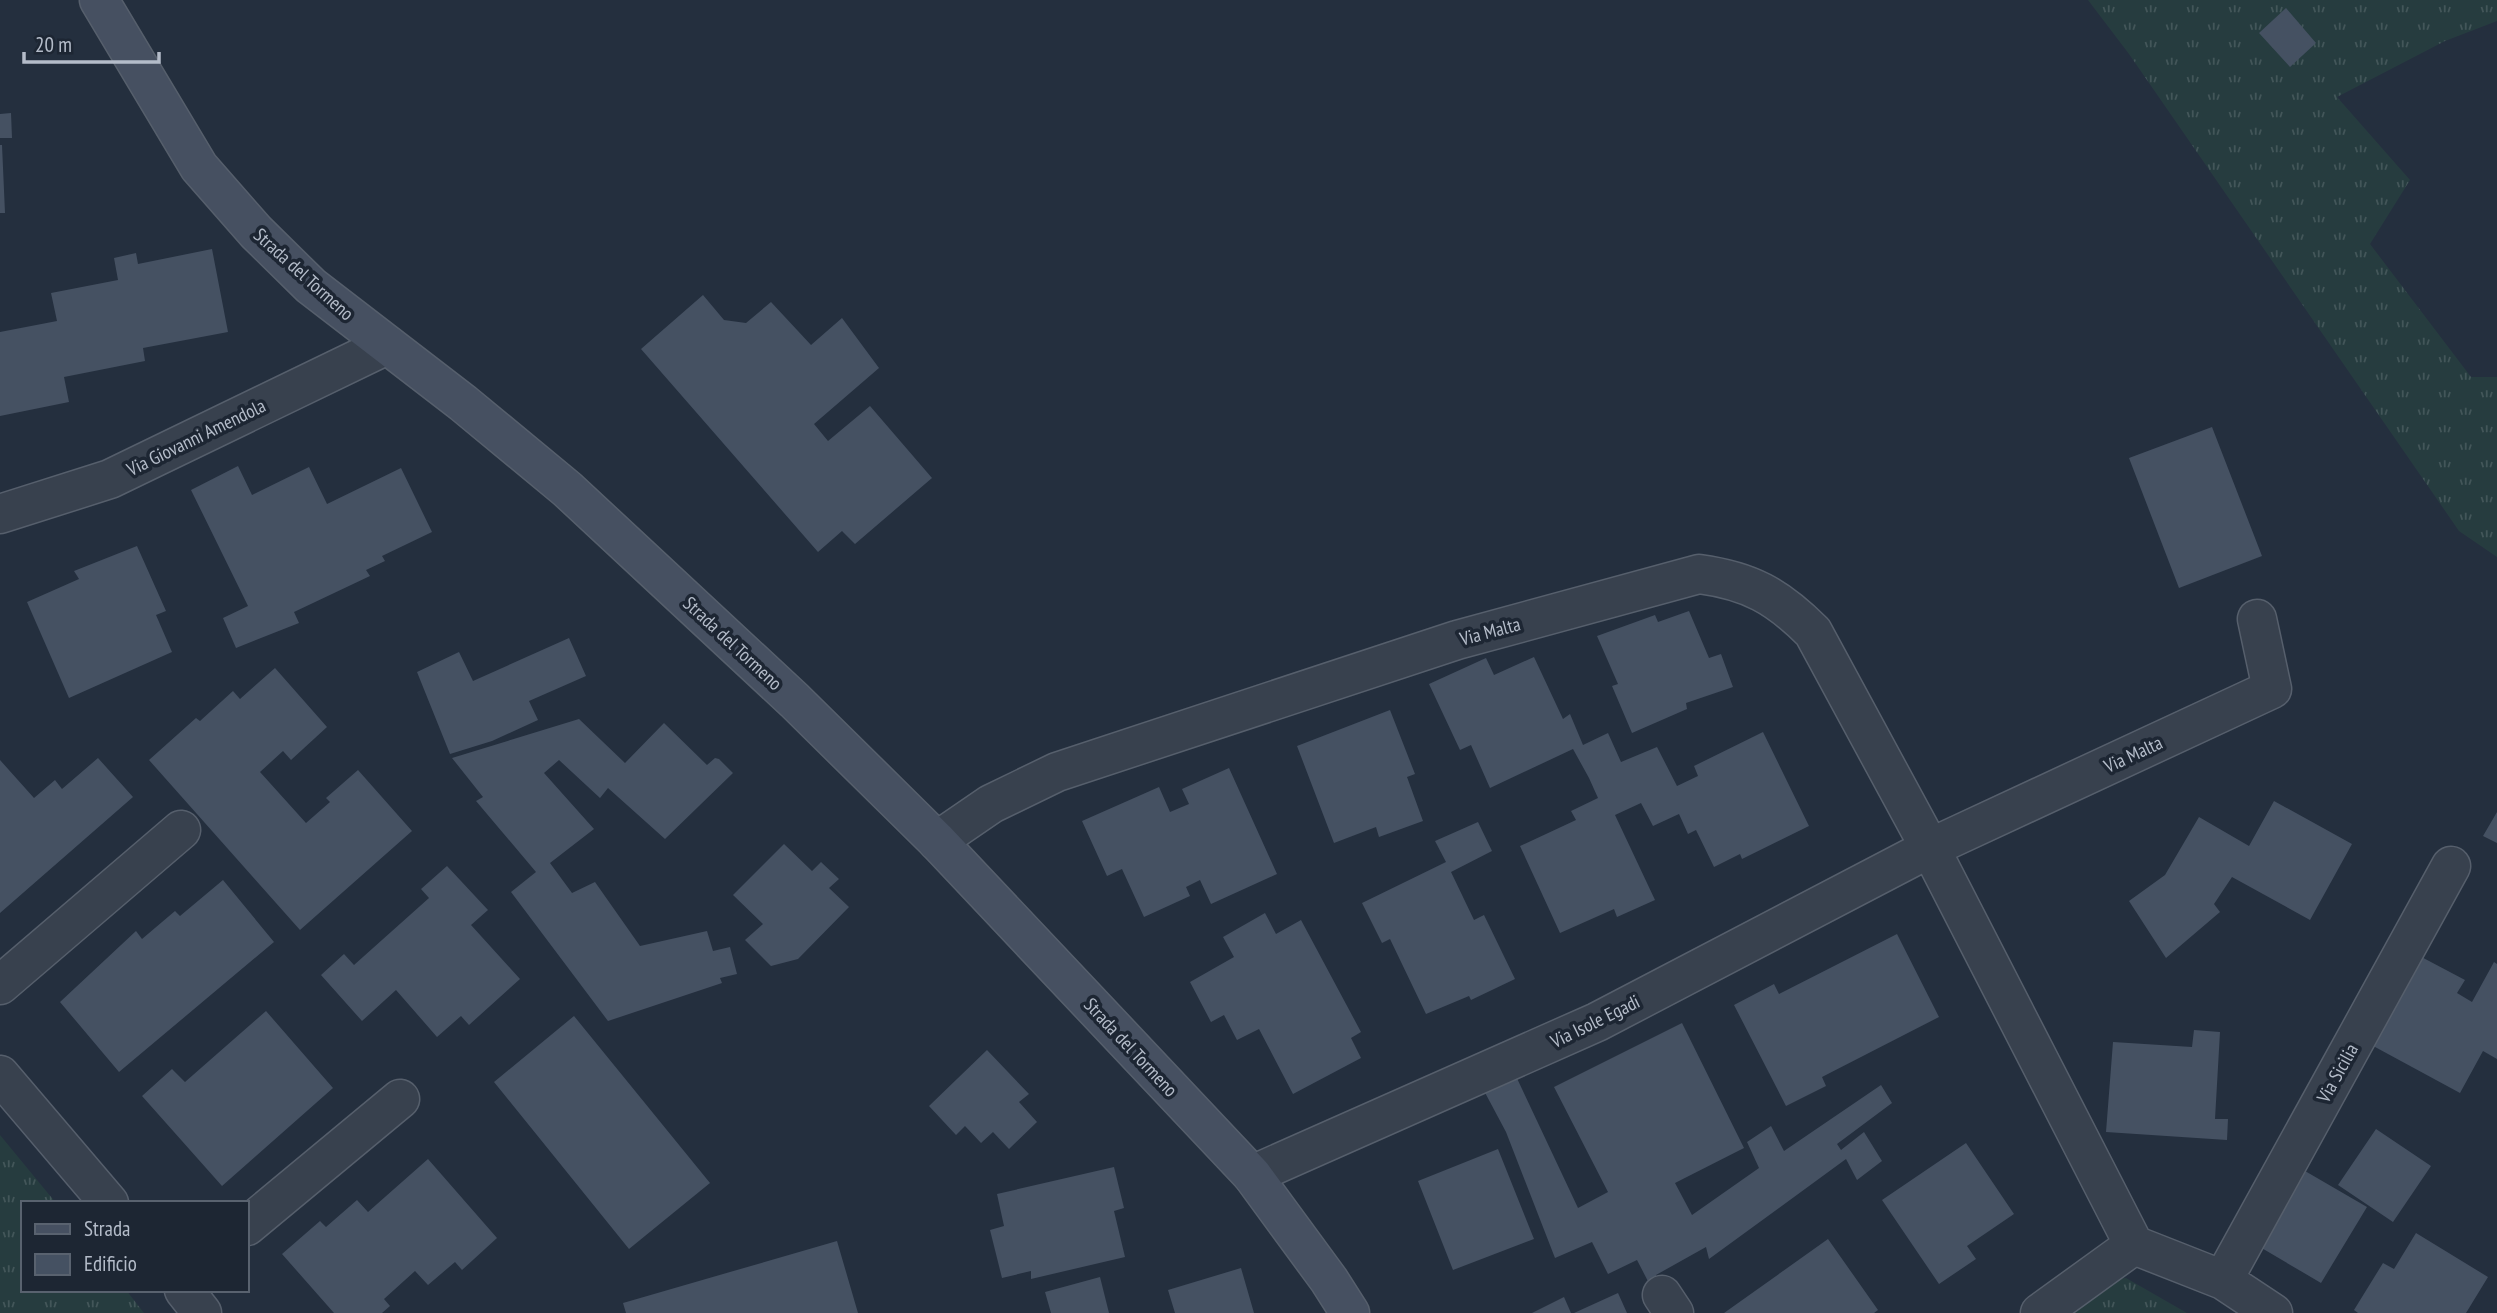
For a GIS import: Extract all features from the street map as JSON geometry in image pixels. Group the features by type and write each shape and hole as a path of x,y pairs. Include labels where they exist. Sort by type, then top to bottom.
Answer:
{"street":[{"name":"Strada del Tormeno","path":"99,0 199,167 256,232 311,286 463,403 567,489 795,701 937,841 1252,1175 1350,1313"},
{"name":"Via Giovanni Amendola","path":"0,514 110,479 387,345"},
{"name":"Via Malta","path":"937,841 991,804 1057,772 1457,640 1699,574 1729,578 1788,607 1813,632 1930,848 2134,1245"},
{"name":"Via Malta","path":"1930,848 2272,689 2257,619"},
{"path":"0,985 181,830"},
{"name":"Via Isole Egadi","path":"1252,1175 1597,1022 1930,848"},
{"name":"Via Sicilia","path":"2223,1280 2451,866"},
{"path":"0,1075 107,1201"},
{"path":"248,1225 400,1099"},
{"path":"2040,1313 2134,1245 2223,1280 2273,1313"},
{"path":"186,1292 202,1313"}],"green space":[{"path":"2088,0 2497,0 2497,21 2445,41 2337,97 2410,180 2370,244 2471,377 2497,377 2497,557 2459,531 2129,54"},
{"path":"0,1135 54,1201 21,1201 21,1292 128,1292 144,1313 0,1313"},
{"path":"2126,1278 2187,1313 2050,1313 2106,1280"}],"building":[{"path":"2286,8 2316,43 2290,67 2259,33"},
{"path":"11,113 12,138 0,138 0,114"},
{"path":"2,145 5,213 0,213"},
{"path":"212,249 228,332 143,348 145,361 64,377 69,402 0,416 0,332 57,321 51,293 118,280 114,258 136,253 138,264"},
{"path":"703,295 724,320 746,323 771,302 811,345 842,318 879,368 814,424 828,441 870,406 932,478 855,544 842,531 818,552 641,349"},
{"path":"2212,427 2262,556 2179,588 2129,458"},
{"path":"238,466 252,495 309,467 327,504 401,468 432,532 382,556 385,561 366,570 370,576 294,612 299,623 236,648 223,618 248,606 191,490"},
{"path":"137,546 166,611 156,615 172,652 69,698 27,602 79,579 74,571"},
{"path":"1689,611 1709,658 1721,654 1733,687 1686,703 1687,709 1632,733 1612,686 1618,684 1597,636 1655,615 1658,622"},
{"path":"569,638 586,676 529,701 538,720 492,741 450,754 417,672 459,652 473,681"},
{"path":"1534,657 1563,719 1570,714 1583,745 1608,733 1621,762 1657,747 1677,786 1698,776 1694,766 1763,732 1809,826 1742,859 1740,854 1714,867 1696,830 1688,834 1679,814 1653,826 1641,803 1615,815 1655,900 1617,917 1614,909 1560,933 1520,846 1576,820 1571,811 1598,798 1589,778 1573,749 1490,788 1471,745 1460,750 1429,684 1486,658 1494,675"},
{"path":"275,668 327,727 291,760 283,751 260,772 306,823 330,802 326,798 358,770 412,831 300,930 149,760 196,718 200,721 233,691 240,699"},
{"path":"1390,710 1415,774 1407,777 1423,821 1379,837 1376,827 1334,843 1297,746"},
{"path":"579,719 625,763 664,723 707,765 715,758 719,759 733,773 665,839 608,788 600,798 559,760 544,773 594,829 550,863 572,893 595,882 640,946 707,931 713,951 730,947 737,974 720,978 722,983 608,1021 511,892 536,872 476,801 483,797 452,758"},
{"path":"98,758 133,797 0,913 0,760 34,798 55,780 62,789"},
{"path":"1229,768 1277,874 1211,904 1200,880 1186,887 1190,896 1144,917 1122,869 1107,876 1082,821 1159,787 1170,812 1189,804 1182,789"},
{"path":"2274,801 2352,844 2310,920 2232,877 2214,904 2220,912 2166,958 2129,901 2165,875 2199,817 2249,846"},
{"path":"2497,812 2497,843 2483,836"},
{"path":"1478,822 1492,851 1451,872 1474,920 1484,915 1515,979 1471,1000 1469,996 1426,1014 1390,939 1382,943 1362,903 1446,862 1435,841"},
{"path":"784,844 812,871 821,862 839,879 829,888 849,907 798,959 771,966 745,940 763,924 733,895"},
{"path":"447,866 488,910 471,925 520,979 469,1025 461,1016 437,1037 396,990 362,1021 321,975 344,954 354,965 429,898 421,889"},
{"path":"223,880 274,942 119,1072 60,1002 136,931 142,939 175,911 180,916"},
{"path":"1265,913 1276,934 1301,920 1361,1032 1351,1038 1361,1058 1293,1094 1259,1029 1237,1040 1224,1015 1211,1022 1190,982 1234,957 1223,937"},
{"path":"1897,934 1939,1017 1822,1077 1826,1086 1786,1106 1734,1005 1774,984 1779,994"},
{"path":"2412,952 2465,980 2457,993 2472,1002 2494,962 2497,964 2497,1059 2483,1051 2460,1093 2364,1041"},
{"path":"266,1011 333,1088 222,1186 142,1096 172,1069 185,1082"},
{"path":"574,1016 710,1183 629,1249 494,1082"},
{"path":"1682,1023 1744,1148 1675,1183 1692,1215 1759,1168 1747,1142 1771,1126 1784,1151 1881,1085 1892,1103 1837,1144 1841,1150 1864,1132 1882,1161 1857,1180 1846,1159 1709,1259 1706,1247 1656,1275 1662,1288 1653,1291 1637,1260 1608,1274 1592,1242 1555,1258 1506,1132 1474,1072 1507,1057 1578,1208 1608,1192 1554,1087"},
{"path":"2194,1030 2220,1032 2215,1119 2228,1119 2227,1140 2106,1132 2113,1042 2192,1047"},
{"path":"987,1050 1029,1094 1019,1102 1037,1122 1009,1149 993,1132 981,1143 965,1126 956,1135 929,1106"},
{"path":"2376,1129 2431,1166 2393,1222 2338,1185"},
{"path":"1966,1143 2014,1214 1967,1246 1976,1259 1939,1284 1882,1200"},
{"path":"1498,1149 1534,1239 1453,1270 1418,1181"},
{"path":"428,1159 497,1238 462,1270 455,1262 428,1285 415,1271 384,1299 390,1306 382,1313 334,1313 282,1254 320,1221 326,1227 357,1200 368,1212"},
{"path":"2293,1164 2367,1207 2321,1283 2248,1240"},
{"path":"1114,1167 1124,1208 1114,1211 1125,1257 1031,1279 1031,1271 1002,1278 990,1230 1004,1226 997,1194"},
{"path":"2416,1233 2488,1277 2466,1313 2358,1313 2354,1310 2383,1263 2394,1269"},
{"path":"1828,1239 1878,1310 1874,1313 1724,1313"},
{"path":"837,1241 858,1313 626,1313 623,1303"},
{"path":"1241,1268 1254,1313 1175,1313 1168,1290"},
{"path":"1100,1277 1109,1313 1051,1313 1045,1292"},
{"path":"1618,1293 1627,1313 1574,1313"},
{"path":"1564,1297 1571,1313 1532,1313"}]}
